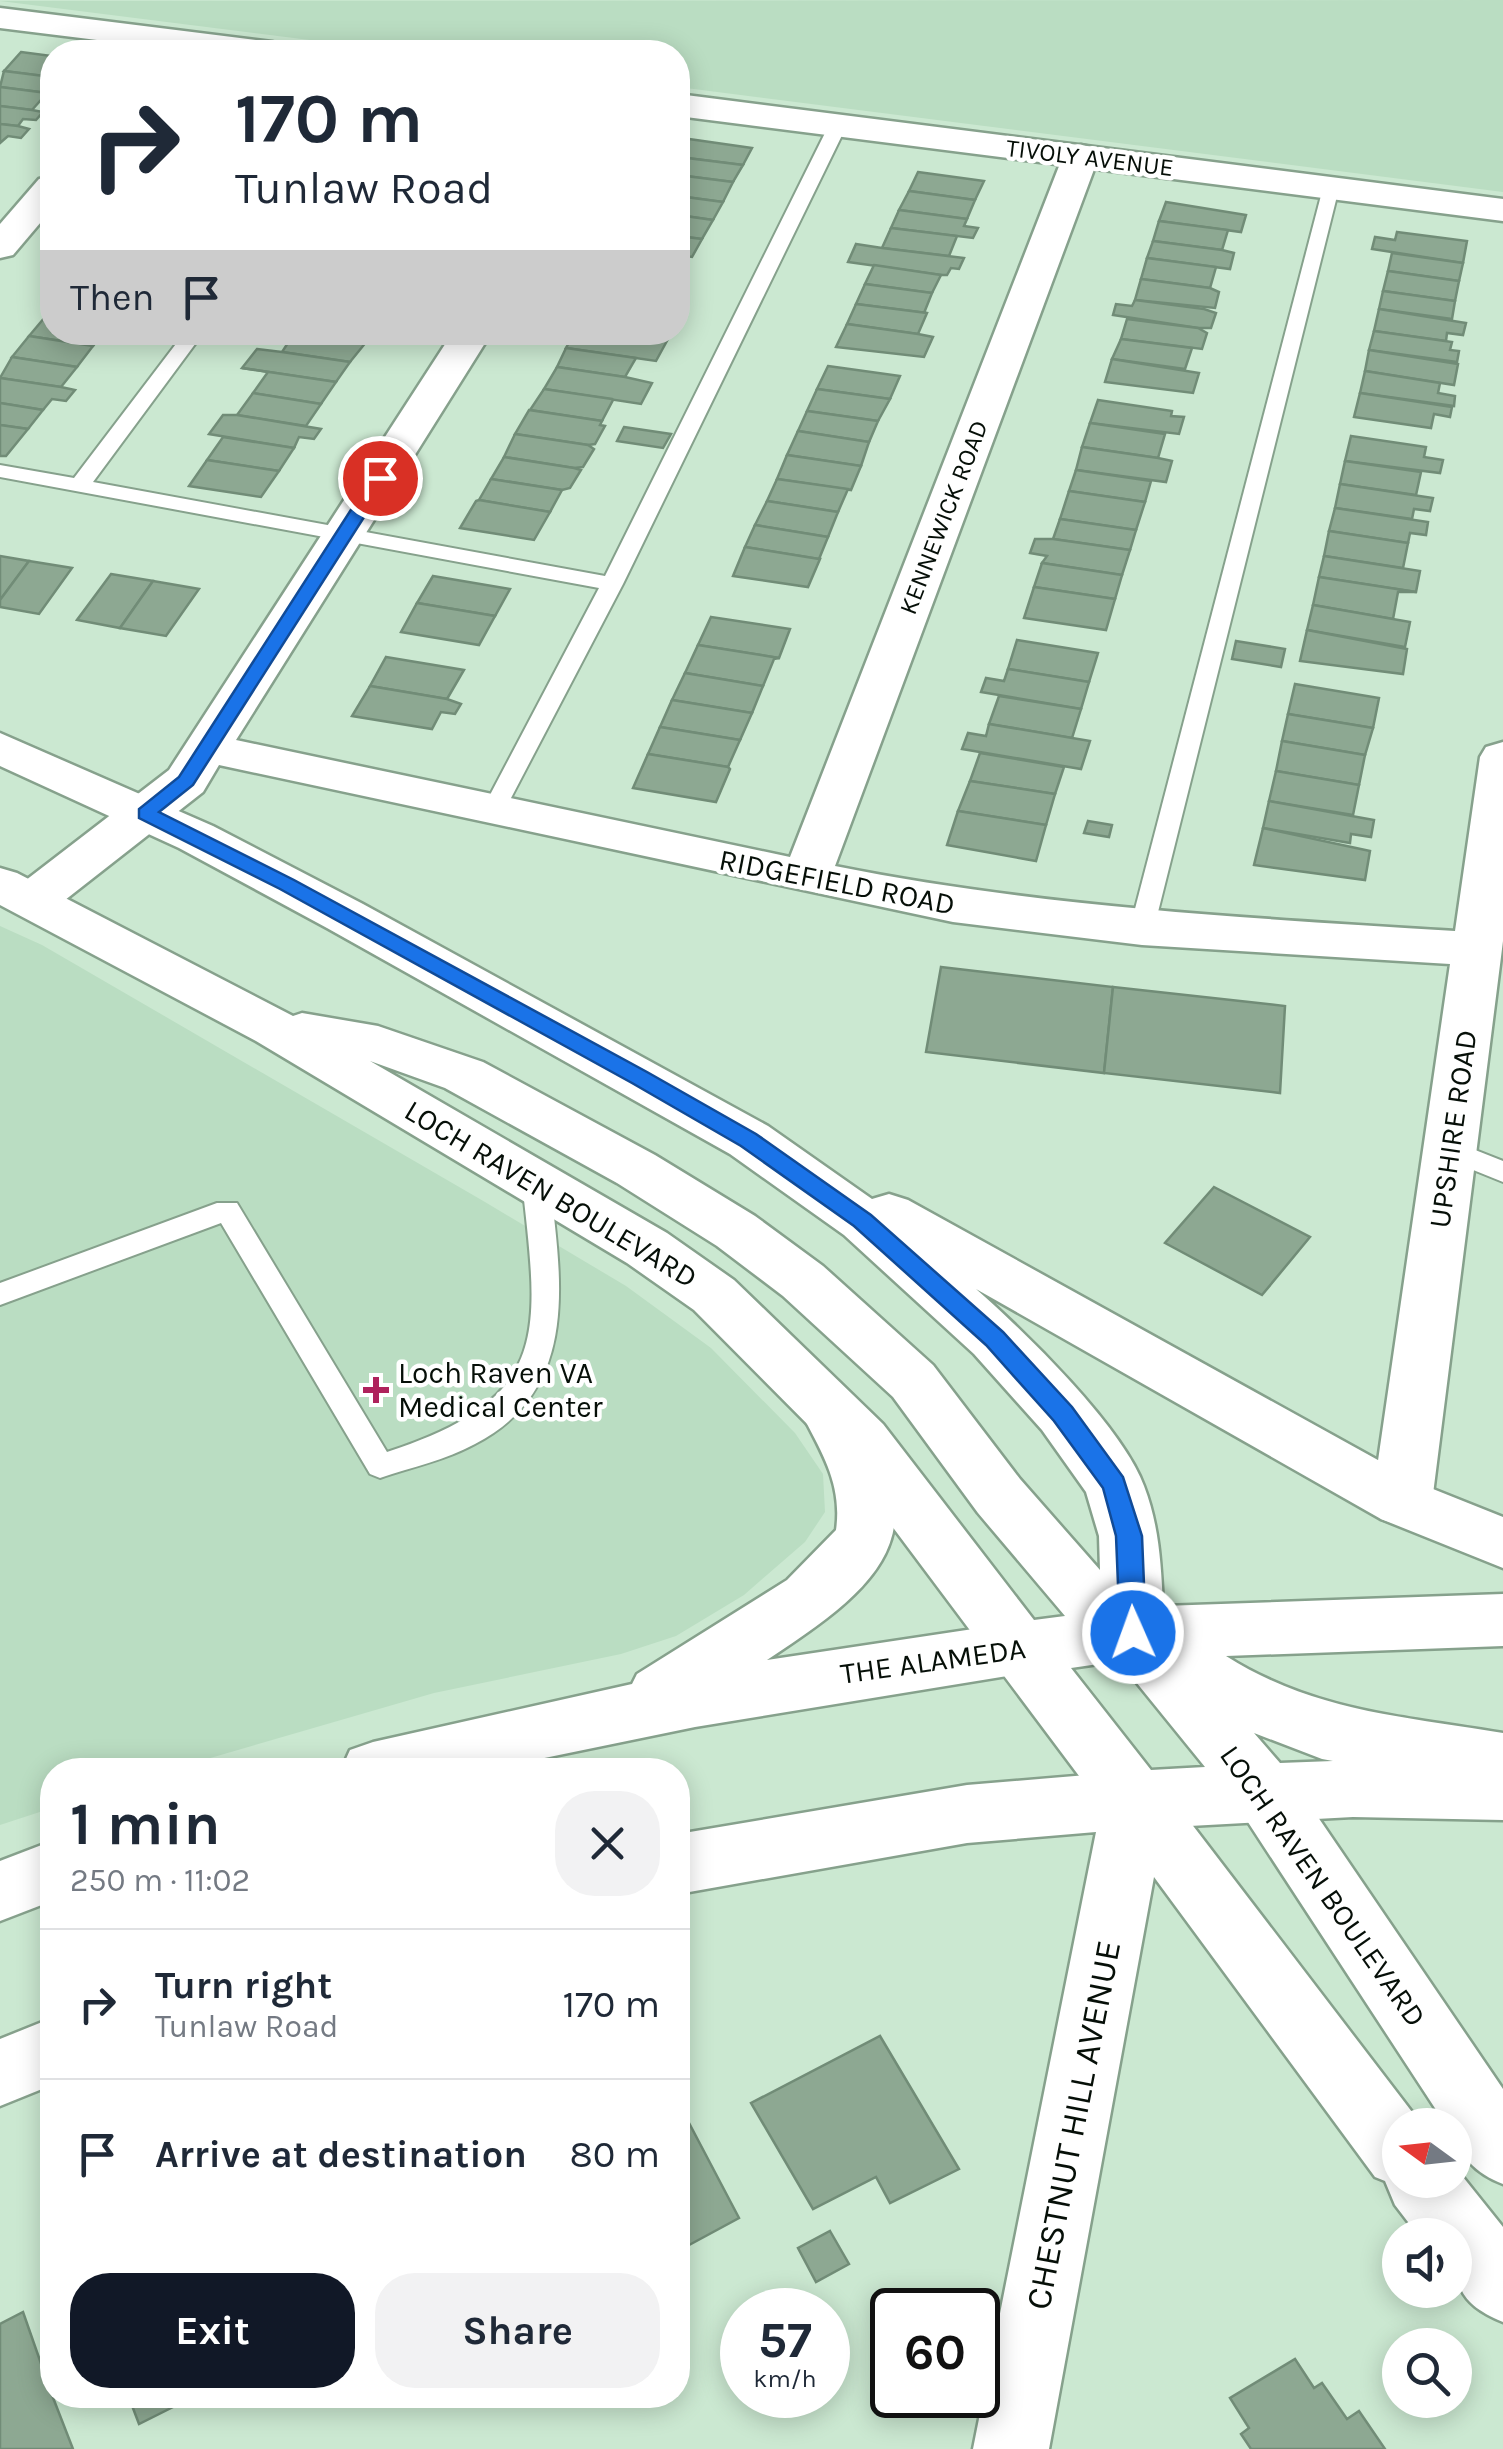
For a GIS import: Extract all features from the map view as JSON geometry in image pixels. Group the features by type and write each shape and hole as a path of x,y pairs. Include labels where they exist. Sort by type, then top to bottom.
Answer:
{"main road":[{"path":"0,18 134,40"},
{"name":"TIVOLY AVENUE","path":"690,106 1503,210"},
{"name":"KENNEWICK ROAD","path":"806,878 1081,156"},
{"path":"0,247 40,201"},
{"path":"17,891 146,813 186,781 466,345"},
{"path":"0,748 146,813 345,916 748,1140 1006,1277 1402,1502 1503,1543"},
{"name":"RIDGEFIELD ROAD","path":"207,748 494,812 952,906 1142,928 1477,949"},
{"name":"UPSHIRE ROAD","path":"1402,1502 1503,757"},
{"name":"LOCH RAVEN BOULEVARD","path":"17,891 274,1028 647,1248 714,1295 812,1386 895,1482 1382,2129"},
{"path":"274,1028 332,1034 422,1056 636,1170 736,1231 804,1280 913,1381 1091,1603 1243,1700 1284,1719 1356,1738 1503,1760"},
{"path":"748,1140 862,1220 954,1299 1063,1414 1114,1484 1129,1536 1133,1633"},
{"path":"624,1714 776,1621 855,1556 866,1533 869,1505 862,1477 849,1443 812,1386"},
{"name":"THE ALAMEDA","path":"427,1758 624,1714 814,1678 1133,1633 1503,1620"},
{"name":"LOCH RAVEN BOULEVARD","path":"1133,1633 1265,1793 1503,2150"},
{"path":"690,1862 967,1814 1353,1788 1503,1791"},
{"name":"CHESTNUT HILL AVENUE","path":"1011,2449 1135,1800"},
{"path":"0,1891 40,1876"},
{"path":"0,2073 40,2056"},
{"path":"1434,2198 1503,2285"}],"lane":[{"path":"494,812 612,584 838,125"},
{"path":"1142,928 1330,188"},
{"path":"78,486 185,345"},
{"path":"0,471 612,584"},
{"path":"1450,1150 1503,1172"},
{"path":"0,1294 227,1210 380,1466 473,1432 514,1397 533,1371 548,1321 536,1182"}],"shaded area":[{"path":"1503,0 1503,192 690,89 690,40 310,40 0,1"},
{"name":"Loch Raven VA Medical Center","path":"0,926 42,945 626,1286 711,1348 795,1433 823,1474 825,1512 805,1542 744,1595 676,1636 621,1654 434,1693 210,1758 40,1758 40,1812 0,1825"}],"building":[{"path":"21,52 40,54 40,76 4,71"},
{"path":"4,71 40,76 40,92 0,87"},
{"path":"0,87 40,92 40,101 32,110 0,106"},
{"path":"0,106 40,112 36,120 23,119 18,126 0,124"},
{"path":"0,124 29,129 21,138 8,136 0,143"},
{"path":"690,139 752,148 743,165 690,158"},
{"path":"690,158 743,165 733,182 690,177"},
{"path":"918,172 984,181 975,200 909,191"},
{"path":"690,177 733,182 723,202 690,198"},
{"path":"909,191 975,200 967,219 899,210"},
{"path":"690,198 723,202 713,220 690,217"},
{"path":"1166,202 1246,215 1241,232 1159,221"},
{"path":"899,210 967,219 964,226 978,228 973,238 891,228"},
{"path":"690,217 713,220 702,239 690,238"},
{"path":"1159,221 1228,230 1222,250 1153,241"},
{"path":"891,228 957,236 949,256 882,248"},
{"path":"1397,232 1467,241 1463,263 1372,249 1375,237 1395,240"},
{"path":"690,238 702,239 692,257"},
{"path":"1153,241 1234,253 1230,269 1147,258"},
{"path":"856,244 964,258 959,269 951,268 947,275 941,275 848,262"},
{"path":"1392,253 1463,263 1459,281 1388,271"},
{"path":"1147,258 1216,267 1210,288 1141,279"},
{"path":"874,265 941,275 932,293 865,284"},
{"path":"1388,271 1459,281 1455,301 1383,291"},
{"path":"1141,279 1210,288 1219,292 1215,308 1135,300"},
{"path":"865,284 932,293 924,313 856,304"},
{"path":"1383,291 1455,301 1452,319 1379,309"},
{"path":"1135,300 1216,313 1211,328 1113,315 1116,304 1132,306"},
{"path":"856,304 927,313 918,334 847,324"},
{"path":"1379,309 1466,323 1463,335 1447,333 1446,341 1374,331"},
{"path":"1127,319 1198,328 1207,333 1202,349 1121,339"},
{"path":"40,323 40,338 29,336"},
{"path":"847,324 933,337 924,357 836,347"},
{"path":"1374,331 1452,342 1450,350 1459,351 1457,362 1369,350"},
{"path":"29,336 40,338 40,345 93,346 77,367 12,357"},
{"path":"1121,339 1192,348 1185,369 1112,359"},
{"path":"287,345 364,345 350,362 282,352"},
{"path":"568,345 665,345 656,361 566,348"},
{"path":"566,348 636,358 625,377 557,367"},
{"path":"257,349 350,362 336,382 242,368"},
{"path":"1369,350 1458,364 1454,385 1365,371"},
{"path":"12,357 77,367 61,387 0,378"},
{"path":"1112,359 1199,373 1193,393 1105,382"},
{"path":"828,366 900,376 890,399 817,389"},
{"path":"557,367 652,383 641,404 544,389"},
{"path":"242,368 336,382 321,404 253,393 268,372"},
{"path":"1365,371 1440,383 1438,393 1455,396 1454,406 1360,393"},
{"path":"0,378 75,390 66,401 52,399 43,410 0,403"},
{"path":"544,389 613,400 602,421 530,410"},
{"path":"817,389 890,399 878,421 807,411"},
{"path":"253,393 321,404 306,426 237,415"},
{"path":"1360,393 1452,407 1450,417 1434,414 1431,428 1354,417"},
{"path":"1098,400 1172,411 1171,416 1184,417 1179,434 1090,423"},
{"path":"0,403 43,410 28,429 0,425"},
{"path":"529,410 602,421 600,425 605,426 595,444 588,445 515,434"},
{"path":"807,411 878,421 869,442 798,431"},
{"path":"223,415 321,429 314,439 299,437 294,448 209,434"},
{"path":"1090,423 1165,434 1158,458 1082,447"},
{"path":"0,425 28,429 6,456 0,456"},
{"path":"624,427 671,434 663,448 617,441"},
{"path":"798,431 869,442 861,466 787,455"},
{"path":"515,434 594,449 583,467 574,468 504,457"},
{"path":"1351,436 1426,447 1424,457 1443,460 1440,473 1345,461"},
{"path":"223,437 294,448 279,471 207,460"},
{"path":"1082,447 1172,461 1166,482 1076,470"},
{"path":"787,455 861,466 851,490 777,479"},
{"path":"504,457 581,470 570,488 562,490 491,479"},
{"path":"207,460 279,471 261,497 189,486"},
{"path":"1345,461 1421,472 1416,495 1340,484"},
{"path":"1076,470 1151,481 1145,502 1069,491"},
{"path":"491,479 562,490 550,512 479,500"},
{"path":"777,479 848,489 838,512 767,501"},
{"path":"1340,484 1433,498 1430,511 1414,509 1412,519 1335,508"},
{"path":"1069,491 1145,502 1136,530 1060,519"},
{"path":"476,501 550,512 534,540 460,528"},
{"path":"767,501 838,512 828,537 755,525"},
{"path":"1335,508 1428,522 1426,535 1410,533 1408,543 1329,531"},
{"path":"1060,519 1136,530 1130,550 1053,539"},
{"path":"755,525 828,537 819,559 745,547"},
{"path":"1329,531 1408,543 1403,568 1324,556"},
{"path":"1035,539 1130,550 1122,575 1042,563 1047,556 1030,553"},
{"path":"745,547 820,559 808,587 733,576"},
{"path":"0,556 29,561 0,600"},
{"path":"1324,556 1420,571 1416,592 1319,577"},
{"path":"29,561 72,568 39,614 0,607 0,600"},
{"path":"1042,563 1122,575 1115,599 1034,587"},
{"path":"111,574 153,581 120,628 77,620"},
{"path":"433,576 510,589 495,616 417,603"},
{"path":"1319,577 1416,592 1398,592 1393,619 1313,605"},
{"path":"153,581 199,589 166,636 120,628"},
{"path":"1034,587 1115,599 1106,630 1024,618"},
{"path":"417,603 495,616 479,645 401,632"},
{"path":"1313,605 1410,622 1405,647 1307,630"},
{"path":"711,617 790,629 779,658 698,645"},
{"path":"1307,630 1407,649 1403,674 1300,661"},
{"path":"1017,640 1098,653 1089,682 1008,669"},
{"path":"1236,641 1285,649 1281,667 1232,659"},
{"path":"698,645 779,658 774,659 763,686 685,673"},
{"path":"386,657 464,670 447,699 370,686"},
{"path":"1008,669 1089,682 1081,709 981,692 986,678 1004,681"},
{"path":"685,673 763,686 752,713 672,700"},
{"path":"1295,684 1379,698 1373,728 1288,714"},
{"path":"370,686 461,704 455,714 441,712 432,729 352,716"},
{"path":"999,696 1081,709 1072,738 989,724"},
{"path":"672,700 752,713 740,740 660,727"},
{"path":"1288,714 1373,728 1365,755 1282,741"},
{"path":"989,724 1090,741 1081,769 962,749 968,733 986,736"},
{"path":"660,727 740,740 728,767 648,754"},
{"path":"1282,741 1365,755 1359,785 1276,771"},
{"path":"980,753 1064,767 1055,794 970,781"},
{"path":"648,754 730,769 716,802 633,788"},
{"path":"1276,771 1359,785 1353,815 1269,801"},
{"path":"970,781 1055,794 1046,825 958,811"},
{"path":"1269,801 1374,820 1371,837 1351,834 1350,843 1263,828"},
{"path":"958,811 1046,825 1036,861 947,845"},
{"path":"1088,821 1112,825 1109,837 1084,833"},
{"path":"1263,828 1370,851 1365,880 1254,865"},
{"path":"941,967 1113,987 1104,1073 926,1052"},
{"path":"1113,987 1285,1006 1280,1093 1104,1073"},
{"path":"1214,1187 1310,1237 1262,1295 1165,1243"},
{"path":"880,2036 959,2169 890,2203 876,2177 813,2209 751,2103"},
{"path":"690,2125 739,2218 690,2245"},
{"path":"830,2231 849,2264 816,2282 798,2248"},
{"path":"23,2312 40,2361 40,2408 57,2408 73,2449 0,2449 0,2324"},
{"path":"1295,2359 1314,2388 1322,2383 1347,2419 1359,2411 1385,2449 1251,2449 1241,2434 1249,2428 1230,2398"},
{"path":"133,2408 171,2408 139,2424"}],"place":[{"name":"Loch Raven VA Medical Center","path":"376,1390"}],"route":[{"path":"380,478 186,781 146,813 287,885 639,1078 748,1140 862,1220 994,1338 1063,1414 1114,1484 1129,1536 1133,1633"}]}
